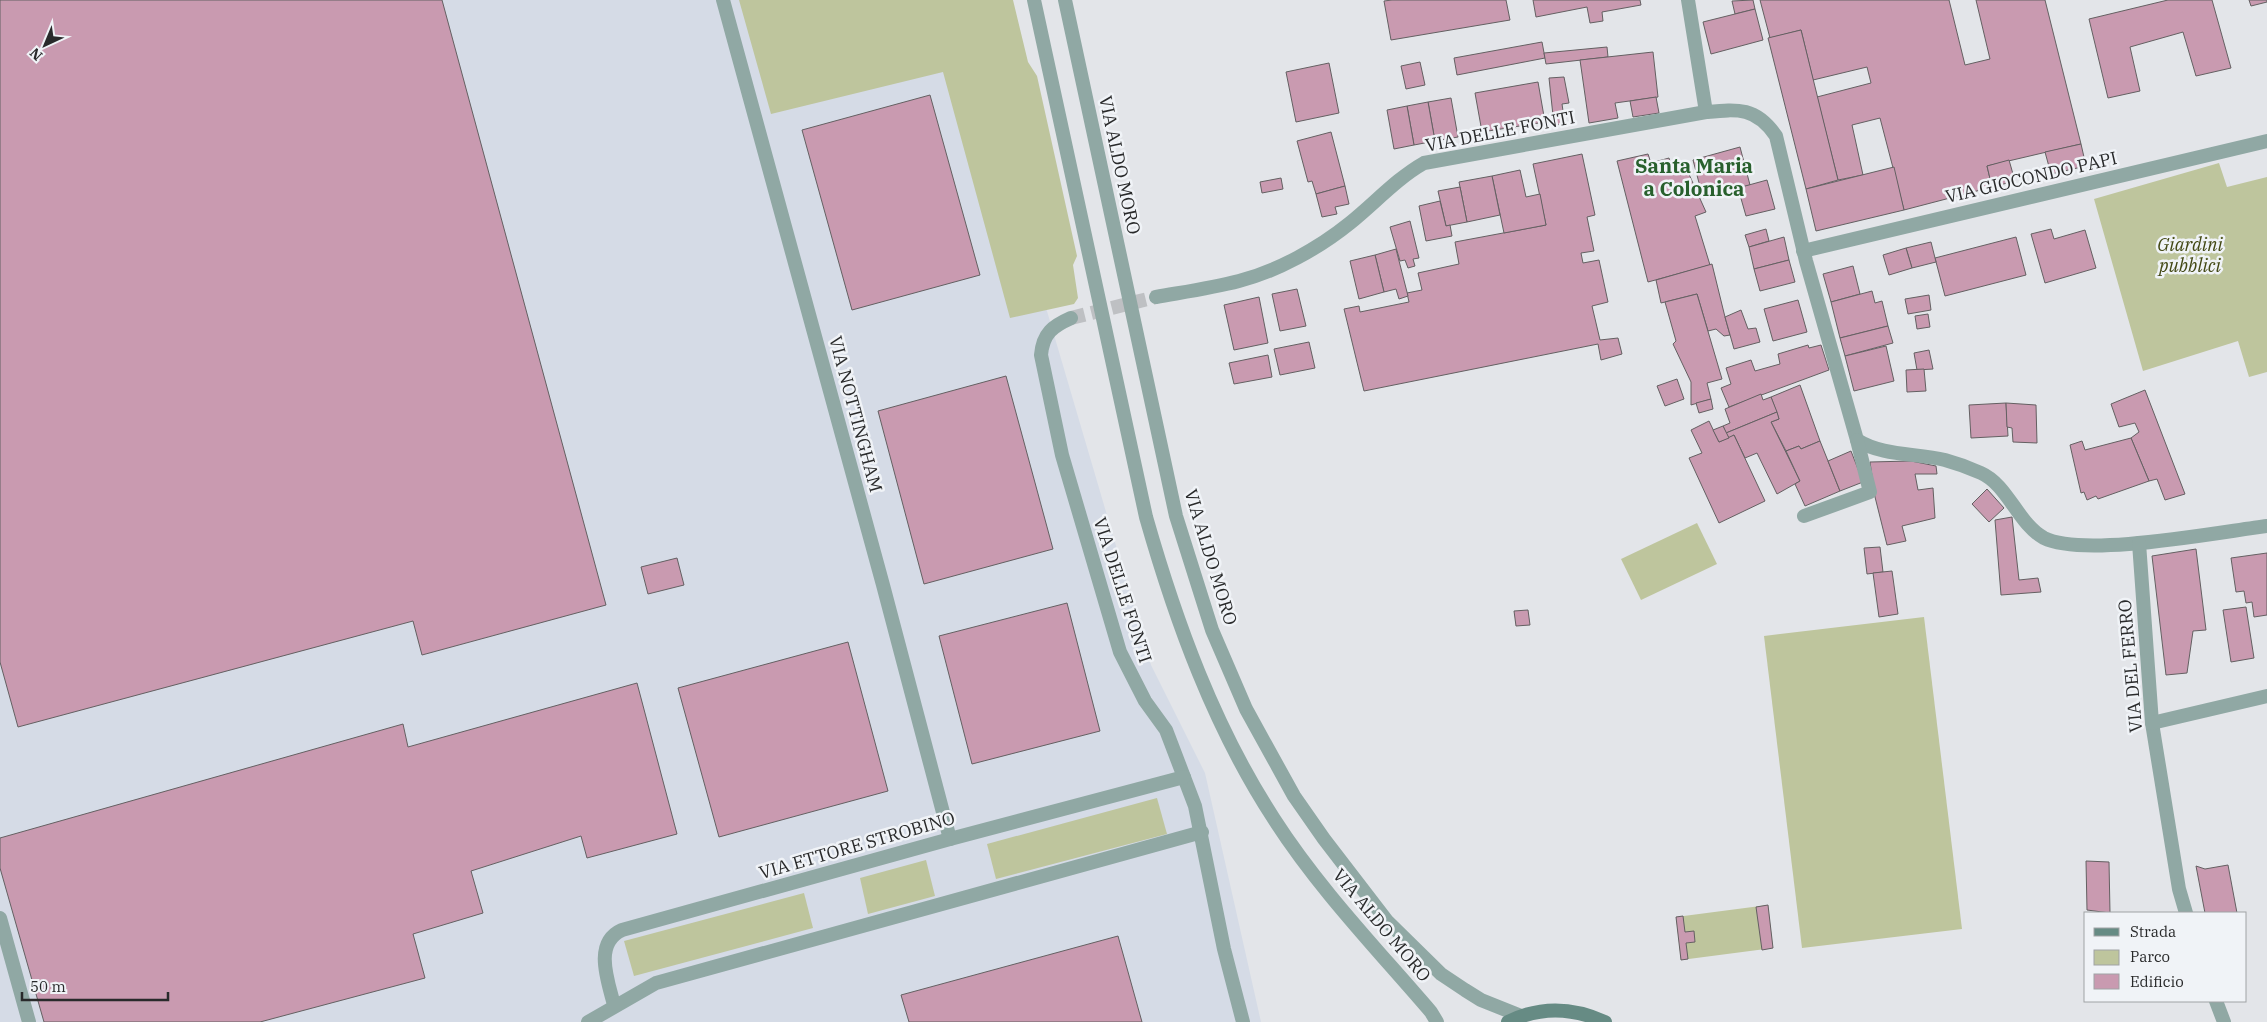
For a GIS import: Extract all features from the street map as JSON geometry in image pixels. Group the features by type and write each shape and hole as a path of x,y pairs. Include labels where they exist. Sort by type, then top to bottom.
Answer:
{"main road":[{"path":"1508,1022 1521,1016 1556,1009 1582,1013 1605,1022"}],"street":[{"name":"VIA NOTTINGHAM","path":"723,0 884,585 950,838"},
{"name":"VIA ALDO MORO","path":"1034,0 1146,517 1167,593 1189,650 1213,708 1243,766 1274,819 1319,882 1368,942 1431,1012 1437,1022"},
{"name":"VIA ALDO MORO","path":"1066,0 1176,516 1212,630 1246,709 1294,796 1324,839 1387,921 1441,974 1482,1000 1521,1016"},
{"path":"1688,0 1706,112"},
{"name":"VIA DELLE FONTI","path":"1156,297 1240,281 1281,265 1330,237 1350,223 1403,175 1424,164 1706,112 1744,110 1768,124 1778,142 1803,251 1870,492 1804,516"},
{"name":"VIA GIOCONDO PAPI","path":"1803,251 2267,140"},
{"name":"VIA DELLE FONTI","path":"1071,318 1056,325 1047,332 1042,343 1041,354 1062,455 1120,652 1145,701 1166,730 1202,832 1224,949 1243,1022"},
{"path":"1856,440 1871,449 1946,460 1983,474 1995,485 2035,532 2044,538 2071,546 2139,543 2267,526"},
{"name":"VIA DEL FERRO","path":"2139,543 2152,724 2179,889 2186,912"},
{"path":"2152,724 2267,696"},
{"name":"VIA ETTORE STROBINO","path":"614,1005 607,978 605,957 607,943 615,933 950,838 1184,777"},
{"path":"588,1022 614,1005 656,983 1202,832"},
{"path":"0,918 29,1022"},
{"path":"2216,1002 2224,1022"}],"shaded area":[{"path":"0,0 795,0 970,49 1151,665 1205,773 1261,1022 0,1022"}],"green space":[{"path":"739,0 1013,0 1028,62 1037,76 1077,256 1073,265 1078,298 1074,304 1010,318 943,72 771,114"},
{"name":"Giardini pubblici","path":"2219,163 2227,187 2267,177 2267,372 2249,377 2238,341 2143,371 2094,199"},
{"path":"1697,523 1717,564 1641,600 1621,559"},
{"path":"1924,617 1962,929 1802,948 1764,636"},
{"path":"1157,798 1167,834 996,879 987,844"},
{"path":"926,860 935,896 868,914 860,878"},
{"path":"804,893 813,928 634,976 624,941"},
{"path":"1768,905 1773,948 1681,960 1676,917"}],"building":[{"path":"0,0 442,0 606,605 422,655 413,621 18,727 0,662"},
{"path":"1506,0 1510,20 1391,40 1384,1"},
{"path":"1533,0 1640,0 1641,5 1602,12 1603,21 1590,23 1587,7 1536,17"},
{"path":"1753,0 1755,9 1735,14 1732,1"},
{"path":"1760,0 1949,0 1965,65 1990,59 1976,0 2045,0 2081,144 1987,166 1992,187 1904,210 1880,118 1852,125 1863,175 1838,180 1817,97 1871,83 1867,67 1813,80 1801,30 1770,38"},
{"path":"2168,0 2212,0 2231,68 2196,76 2183,32 2130,47 2140,91 2108,98 2089,19"},
{"path":"2249,0 2267,0 2267,2 2251,6"},
{"path":"1755,9 1763,40 1711,54 1703,22"},
{"path":"1801,30 1838,180 1806,189 1768,38"},
{"path":"1542,42 1545,58 1457,75 1454,58"},
{"path":"1607,47 1608,57 1546,64 1544,53"},
{"path":"1653,52 1658,97 1615,103 1618,118 1589,123 1580,60"},
{"path":"1420,62 1425,85 1406,89 1401,66"},
{"path":"1329,63 1339,113 1296,122 1286,72"},
{"path":"1564,77 1569,103 1562,104 1565,124 1554,125 1549,78"},
{"path":"1538,82 1545,122 1482,132 1475,93"},
{"path":"930,95 980,275 852,310 802,130"},
{"path":"1656,97 1659,113 1633,117 1630,101"},
{"path":"1451,98 1458,137 1435,141 1428,102"},
{"path":"1428,102 1435,141 1414,145 1407,106"},
{"path":"1407,106 1414,145 1394,149 1387,110"},
{"path":"1331,132 1345,186 1316,194 1312,181 1308,182 1297,141"},
{"path":"2081,144 2086,166 2051,174 2045,152"},
{"path":"1740,147 1750,185 1703,198 1693,160"},
{"path":"1582,154 1595,215 1587,217 1594,251 1581,253 1583,263 1599,260 1608,302 1592,306 1600,340 1618,338 1622,354 1601,360 1598,344 1364,391 1344,309 1359,306 1360,312 1409,302 1407,293 1422,290 1418,273 1459,264 1455,242 1546,225 1533,164"},
{"path":"1648,154 1651,163 1669,158 1671,165 1683,161 1706,212 1695,216 1710,265 1648,282 1617,161"},
{"path":"2009,160 2015,181 1992,187 1987,166"},
{"path":"1894,167 1904,210 1816,231 1806,189"},
{"path":"1520,170 1526,197 1540,194 1546,225 1504,233 1492,176"},
{"path":"1492,176 1500,215 1467,222 1459,182"},
{"path":"1281,178 1283,189 1262,193 1260,182"},
{"path":"1767,180 1775,209 1746,216 1738,188"},
{"path":"1345,186 1349,204 1335,207 1337,214 1322,217 1316,194"},
{"path":"1460,187 1467,222 1446,226 1438,191"},
{"path":"1440,201 1446,226 1450,225 1452,236 1426,241 1419,206"},
{"path":"1410,221 1419,258 1413,259 1415,266 1408,268 1405,260 1400,261 1390,227"},
{"path":"1766,229 1769,241 1749,247 1745,235"},
{"path":"2051,229 2054,239 2085,230 2096,268 2045,283 2031,234"},
{"path":"1784,237 1789,260 1754,269 1749,247"},
{"path":"2016,237 2026,275 1945,296 1935,258"},
{"path":"1931,242 1936,262 1912,268 1906,248"},
{"path":"1906,248 1912,268 1889,275 1883,255"},
{"path":"1396,249 1408,296 1399,299 1396,289 1384,292 1375,255"},
{"path":"1375,255 1384,292 1359,299 1350,261"},
{"path":"1789,260 1795,282 1760,291 1754,269"},
{"path":"1712,264 1730,335 1724,336 1716,329 1708,331 1697,294 1661,303 1656,280"},
{"path":"1853,266 1860,294 1831,302 1823,274"},
{"path":"1297,289 1306,326 1280,331 1272,294"},
{"path":"1872,291 1875,303 1882,301 1888,326 1840,338 1831,302"},
{"path":"1697,294 1722,379 1707,383 1711,399 1691,405 1691,382 1673,344 1676,341 1665,302"},
{"path":"1929,295 1931,310 1908,314 1905,299"},
{"path":"1259,297 1268,343 1234,350 1224,305"},
{"path":"1798,300 1807,332 1773,341 1764,309"},
{"path":"1741,310 1748,329 1756,328 1760,342 1734,349 1725,317"},
{"path":"1928,314 1930,327 1917,329 1915,316"},
{"path":"1888,326 1893,343 1845,356 1840,338"},
{"path":"1309,342 1315,368 1280,375 1274,349"},
{"path":"1808,345 1809,348 1821,345 1829,370 1729,407 1721,388 1731,384 1726,368 1751,360 1755,371 1780,364 1778,354"},
{"path":"1886,346 1894,381 1854,391 1845,356"},
{"path":"1929,350 1933,369 1917,370 1914,353"},
{"path":"1268,355 1272,377 1234,384 1229,363"},
{"path":"1924,369 1926,391 1907,392 1906,370"},
{"path":"1006,376 1053,549 924,584 878,411"},
{"path":"1677,379 1684,399 1665,406 1657,386"},
{"path":"1800,385 1820,441 1801,449 1799,446 1786,451 1771,422 1779,419 1771,397"},
{"path":"2145,390 2185,494 2165,500 2157,479 2149,481 2131,438 2139,432 2135,423 2119,427 2111,404"},
{"path":"1761,394 1763,400 1771,397 1777,412 1726,433 1723,426 1730,423 1725,409"},
{"path":"1711,399 1713,409 1699,413 1696,403"},
{"path":"2006,403 2008,436 1971,438 1969,405"},
{"path":"2006,403 2036,405 2037,443 2013,442 2012,428 2007,427"},
{"path":"1777,412 1779,419 1771,422 1800,481 1777,494 1757,453 1745,458 1734,435 1729,438 1726,433"},
{"path":"1709,421 1719,442 1734,435 1765,501 1719,523 1689,458 1702,453 1691,430"},
{"path":"1723,426 1729,438 1719,442 1713,430"},
{"path":"2131,438 2149,481 2098,499 2096,496 2087,500 2084,492 2081,493 2070,445 2082,441 2085,450"},
{"path":"1820,441 1840,491 1805,506 1795,484 1800,481 1786,451 1799,446 1801,449"},
{"path":"1851,451 1863,482 1840,491 1828,461"},
{"path":"1911,461 1936,466 1937,474 1915,474 1918,490 1933,488 1935,518 1902,526 1906,541 1887,545 1875,497 1870,462"},
{"path":"1987,489 2004,508 1989,522 1972,504"},
{"path":"2012,517 2019,580 2038,578 2041,592 2001,595 1995,520"},
{"path":"1880,547 1883,572 1867,574 1864,548"},
{"path":"2196,549 2206,630 2193,631 2187,673 2166,675 2152,556"},
{"path":"2267,553 2267,615 2254,617 2252,602 2246,603 2244,591 2236,592 2231,558"},
{"path":"677,558 684,585 648,594 641,567"},
{"path":"1892,571 1898,614 1879,617 1873,573"},
{"path":"1067,603 1100,731 972,764 939,636"},
{"path":"2246,607 2254,658 2231,662 2223,610"},
{"path":"1528,610 1530,625 1516,626 1514,611"},
{"path":"848,642 888,791 719,837 678,688"},
{"path":"637,683 677,834 587,858 581,836 471,871 483,913 413,934 425,978 260,1022 44,1022 0,868 0,838 403,724 408,747"},
{"path":"2086,861 2109,862 2110,912 2087,910"},
{"path":"2228,865 2237,912 2205,912 2196,866 2205,869"},
{"path":"1768,905 1773,948 1762,950 1756,907"},
{"path":"1683,916 1685,932 1694,931 1695,942 1686,943 1688,959 1681,960 1676,917"},
{"path":"1118,936 1142,1022 909,1022 901,995"}],"tunnel":[{"path":"1071,318 1156,297"}],"district":[{"name":"Santa Maria a Colonica","path":"1694,176"}]}
